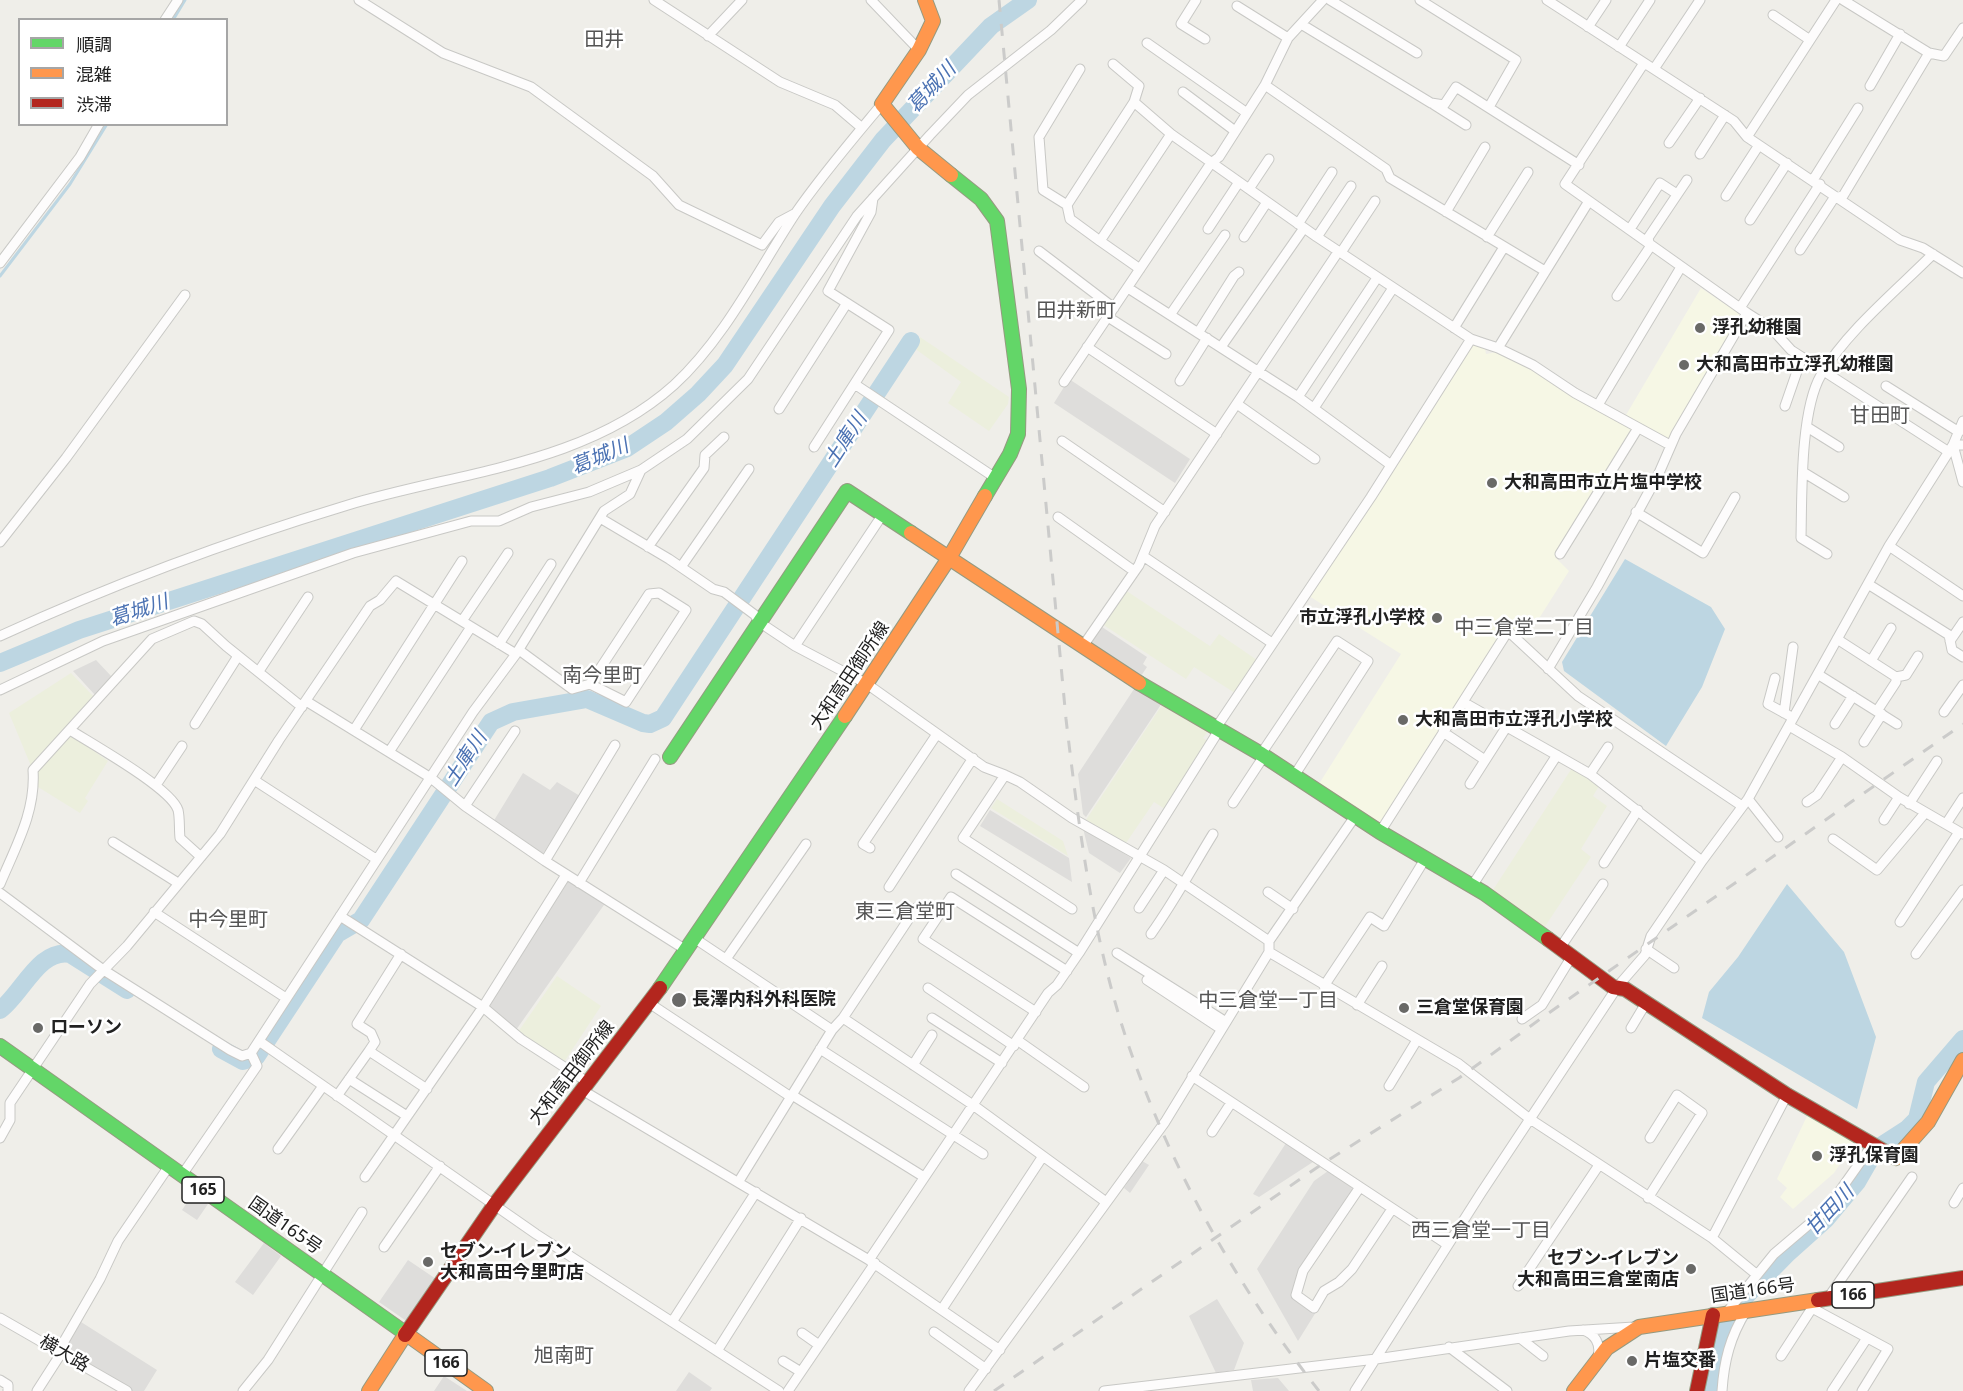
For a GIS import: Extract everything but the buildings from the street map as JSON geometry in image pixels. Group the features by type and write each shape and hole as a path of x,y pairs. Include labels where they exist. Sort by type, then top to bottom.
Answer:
{"main road":[{"path":"885,108 933,21 925,0"},
{"name":"大和高田御所線","path":"405,1335 495,1204 586,1087 686,951 867,684 949,558 1010,454 1019,426 1019,389 997,221 981,199 916,144 885,108"},
{"path":"670,757 847,491 1162,698 1263,755 1380,832 1472,886 1613,987 1618,986 1647,1003 1787,1095 1896,1158 1928,1122 1963,1060"},
{"name":"国道165号","path":"0,1046 405,1335"},
{"name":"国道166号","path":"1574,1391 1607,1348 1639,1327 1745,1309 1819,1302 1963,1278"},
{"path":"1697,1391 1713,1315"},
{"path":"369,1391 405,1335"},
{"name":"166","path":"405,1335 486,1391"}],"street":[{"path":"166,18 178,0"},
{"path":"359,0 374,4 443,52 531,87 653,176 679,205 722,227 762,245 779,222 796,213"},
{"path":"654,0 780,82 835,105 862,128"},
{"path":"708,36 742,0"},
{"path":"871,0 919,50"},
{"path":"0,690 103,641 352,553 471,521 499,521 531,507 589,492 641,470 687,439 748,379 873,196 916,144 968,95 1051,30 1082,0"},
{"path":"1196,0 1181,24 1205,39"},
{"path":"1064,382 1247,113 1265,85 1288,38 1323,0"},
{"path":"1330,0 1417,53"},
{"path":"1420,0 1516,60 1489,107"},
{"path":"1548,0 1734,121 1747,137 1838,196 1900,240 1933,254 1963,273"},
{"path":"1588,27 1606,0"},
{"path":"1619,47 1650,0"},
{"path":"1654,69 1700,0"},
{"path":"1747,137 1836,0"},
{"path":"1850,1 1929,53 1944,56 1963,28"},
{"path":"1237,6 1288,38"},
{"path":"1773,15 1810,40"},
{"path":"1301,24 1466,125"},
{"path":"1870,86 1900,34"},
{"path":"1147,43 1247,113"},
{"path":"1800,250 1834,198 1843,196 1929,53"},
{"path":"1644,63 1565,184 1743,311 1772,329 1802,357 1955,447 1963,482"},
{"path":"1113,64 1138,86 1134,102 1067,205 1070,219 1140,269"},
{"path":"1067,205 1043,190 1039,137 1080,69"},
{"path":"1265,85 1386,169 1390,178 1545,271"},
{"path":"1431,103 1444,105 1456,87 1579,165"},
{"path":"1183,92 1235,131"},
{"path":"1670,143 1700,98"},
{"path":"1134,102 1170,134 1211,163 1338,252 1471,339 1498,348 1533,365 1670,445"},
{"path":"0,636 63,607 177,561 350,505 529,460 586,439 634,416 673,386 703,355 796,213 862,128 885,108"},
{"path":"1548,669 1597,587 1659,473 1670,445 1743,311 1858,108"},
{"path":"1700,154 1725,115"},
{"path":"0,263 80,157 98,126"},
{"path":"1100,241 1170,134"},
{"path":"1726,196 1759,145"},
{"path":"1446,212 1485,147"},
{"path":"1249,189 1269,159"},
{"path":"1750,220 1787,163"},
{"path":"1221,347 1301,226 1332,172"},
{"path":"1486,237 1528,172"},
{"path":"1617,296 1650,247 1648,238 1687,180"},
{"path":"1208,229 1239,182"},
{"path":"1629,229 1660,183 1677,194"},
{"path":"1317,237 1351,186"},
{"path":"814,447 856,385 889,330 828,291 871,212 873,196"},
{"path":"1083,646 1143,556 1155,526 1338,252 1342,251 1375,201"},
{"path":"1498,348 1589,201"},
{"path":"1244,237 1267,202"},
{"path":"1170,315 1225,235"},
{"path":"1454,328 1504,247"},
{"path":"1039,251 1114,308"},
{"path":"1827,554 1801,538 1803,472 1809,413 1824,371 1840,348 1933,254"},
{"path":"1598,405 1681,267"},
{"path":"1198,333 1234,276 1239,272"},
{"path":"1298,397 1377,278"},
{"path":"1128,288 1298,397 1391,465"},
{"path":"1314,408 1393,288"},
{"path":"0,542 66,458 185,296"},
{"path":"778,409 847,303"},
{"path":"1108,317 1166,354"},
{"path":"1180,381 1207,338"},
{"path":"788,1391 924,1177 1079,953 1216,735 1216,728 1391,465 1471,339"},
{"path":"1087,347 1217,434"},
{"path":"1785,406 1802,357"},
{"path":"856,385 997,478"},
{"path":"1886,386 1959,432"},
{"path":"1237,404 1315,459"},
{"path":"1355,1391 1618,986 1646,949 1652,936 1702,861 1745,803 1793,723 1889,546 1955,447 1963,421"},
{"path":"1808,427 1839,447"},
{"path":"1560,554 1638,428"},
{"path":"648,547 704,468 705,456 724,437"},
{"path":"1062,441 1165,512"},
{"path":"252,1057 259,1041 376,859 473,712 518,652 604,511 630,494 641,470"},
{"path":"681,567 749,470"},
{"path":"1803,472 1844,497"},
{"path":"1636,512 1702,553 1735,497"},
{"path":"795,646 883,514"},
{"path":"1058,517 1134,571"},
{"path":"600,518 738,603 755,615 759,622 795,646 867,684 973,759 1020,782 1072,818 1164,870 1324,986 1458,1064 1530,1119 1712,1238 1756,1274"},
{"path":"1889,546 1963,596"},
{"path":"462,621 508,553"},
{"path":"1143,556 1272,643"},
{"path":"354,730 462,561"},
{"path":"500,644 551,564"},
{"path":"0,1137 10,1120 10,1103 102,969 126,946 220,834 370,606 380,600 396,581 500,644 518,652 572,689 590,684 649,594 659,593 686,610 626,702 590,684"},
{"path":"1868,584 1949,634 1952,650 1963,657"},
{"path":"259,671 308,597"},
{"path":"0,884 31,810 34,791 33,770 152,639 194,621 202,624 238,656 304,704 354,730 431,778 465,807 566,875 686,951"},
{"path":"1950,641 1963,622"},
{"path":"389,752 471,627"},
{"path":"1871,661 1891,628"},
{"path":"1380,832 1508,631 1578,696 1745,803 1778,837"},
{"path":"1838,639 1896,677 1906,675 1918,656"},
{"path":"1233,803 1337,641 1368,661 1294,776"},
{"path":"1784,713 1793,646"},
{"path":"195,724 238,656"},
{"path":"1819,675 1897,724"},
{"path":"1864,742 1896,682 1896,677"},
{"path":"1774,678 1768,704 1784,713 1793,723 1899,797 1961,833 1900,922"},
{"path":"1944,712 1963,685"},
{"path":"1835,724 1853,696"},
{"path":"1463,702 1590,774 1702,861"},
{"path":"1470,784 1507,726"},
{"path":"70,730 156,785 173,801 178,810 180,838 201,857"},
{"path":"465,807 515,731"},
{"path":"1443,732 1485,759"},
{"path":"870,848 863,844 937,734"},
{"path":"545,861 615,745"},
{"path":"156,785 182,746"},
{"path":"1590,774 1608,747"},
{"path":"1472,886 1557,755"},
{"path":"1807,802 1817,795 1842,757"},
{"path":"579,883 655,759"},
{"path":"889,887 973,759"},
{"path":"1910,804 1937,761"},
{"path":"1005,776 963,838 1072,909"},
{"path":"254,780 376,859"},
{"path":"1884,820 1899,797"},
{"path":"1946,824 1963,798"},
{"path":"1604,863 1638,810"},
{"path":"1833,838 1877,870 1925,813"},
{"path":"969,1391 1165,1122 1269,946 1356,815"},
{"path":"1151,934 1182,890 1183,883 1213,834"},
{"path":"113,842 178,884"},
{"path":"726,959 806,844"},
{"path":"1324,986 1370,917 1384,926 1425,859"},
{"path":"1139,908 1164,870"},
{"path":"956,874 1079,953"},
{"path":"365,1177 483,1007 566,875"},
{"path":"1522,1019 1542,1005 1566,952 1603,884"},
{"path":"1916,954 1963,890"},
{"path":"0,892 102,969 230,1050 242,1056 252,1057"},
{"path":"1268,892 1293,909"},
{"path":"1036,1012 923,939 951,897 1067,971"},
{"path":"739,1181 832,1030 843,1018 916,908"},
{"path":"154,912 286,998"},
{"path":"340,916 483,1007 521,1039 586,1087 872,1261 1000,1350"},
{"path":"694,938 832,1030"},
{"path":"1646,949 1674,968"},
{"path":"1117,953 1224,1025"},
{"path":"337,1096 375,1042 371,1033 357,1024 401,954"},
{"path":"1356,1005 1382,966"},
{"path":"1147,980 1224,1025"},
{"path":"928,988 1084,1087"},
{"path":"649,1003 791,1096 924,1177"},
{"path":"1630,1028 1647,1003"},
{"path":"843,1018 973,1105 1106,1202"},
{"path":"932,1018 1002,1063"},
{"path":"913,1065 932,1035"},
{"path":"1389,1086 1417,1040"},
{"path":"259,1041 536,1234 778,1391"},
{"path":"820,1049 982,1154"},
{"path":"369,1051 427,1089"},
{"path":"182,1175 257,1066 252,1057"},
{"path":"1192,1076 1448,1245"},
{"path":"349,1078 406,1116"},
{"path":"278,1149 323,1086"},
{"path":"1648,1197 1702,1113 1677,1095 1650,1138"},
{"path":"1712,1238 1787,1095"},
{"path":"1212,1132 1232,1103"},
{"path":"1727,1312 1774,1254 1827,1209 1872,1144"},
{"path":"942,1309 1043,1156"},
{"path":"1518,1286 1599,1165"},
{"path":"37,1391 100,1279 118,1241 168,1166"},
{"path":"384,1247 440,1166"},
{"path":"1781,1356 1912,1177"},
{"path":"1360,1187 1303,1271 1296,1295 1314,1308 1324,1291 1339,1282 1352,1269 1392,1209"},
{"path":"1954,1203 1963,1188"},
{"path":"672,1323 756,1192"},
{"path":"243,1391 268,1360 362,1212"},
{"path":"717,1351 801,1218"},
{"path":"1819,1302 1867,1338 1888,1349 1862,1391"},
{"path":"1722,1391 1727,1353 1734,1330 1745,1309"},
{"name":"横大路","path":"0,1318 127,1391"},
{"path":"1104,1391 1376,1359 1582,1330 1639,1327"},
{"path":"1582,1330 1592,1334 1599,1347 1598,1357 1593,1366"},
{"path":"934,1332 986,1369"},
{"path":"802,1333 819,1345"},
{"path":"1520,1338 1544,1356"},
{"path":"1832,1391 1867,1338"},
{"path":"1449,1347 1507,1391"},
{"path":"783,1360 801,1372"},
{"path":"0,1380 8,1385 8,1391"},
{"path":"1174,1384 1183,1391"}],"shaded area":[{"name":"大和高田市立浮孔幼稚園","path":"1701,288 1741,315 1669,439 1666,439 1626,415"},
{"path":"920,337 1009,397 1008,404 989,431 948,403 961,382 914,348"},
{"name":"大和高田市立片塩中学校","path":"1474,345 1485,349 1486,354 1497,352 1533,367 1632,429 1555,557 1569,571 1526,639 1508,624 1381,826 1317,787 1401,654 1309,596 1469,348"},
{"path":"1069,379 1190,459 1175,483 1054,403"},
{"path":"1125,590 1210,646 1219,634 1257,660 1235,693 1194,667 1186,679 1102,624"},
{"path":"1099,625 1147,657 1143,664 1147,667 1139,679 1086,645"},
{"path":"96,660 112,677 95,695 73,671"},
{"path":"71,673 94,697 31,766 9,713"},
{"path":"1136,686 1162,703 1086,817 1083,814 1078,774"},
{"path":"1162,705 1209,730 1203,738 1209,742 1165,809 1154,802 1126,843 1086,820"},
{"path":"71,735 108,761 85,798 88,801 80,813 38,787 36,771"},
{"path":"1572,768 1599,786 1593,796 1607,806 1581,849 1591,857 1542,931 1491,893"},
{"path":"523,773 550,790 557,782 580,796 542,855 493,822"},
{"path":"997,799 1063,841 1068,856 991,808"},
{"path":"990,810 1069,858 1072,882 980,826"},
{"path":"1083,828 1131,858 1120,873 1089,853"},
{"path":"569,880 606,902 516,1030 487,1005"},
{"path":"557,976 601,1006 564,1062 518,1032"},
{"name":"浮孔保育園","path":"1809,1112 1857,1138 1834,1173 1793,1209 1780,1197 1787,1188 1777,1179"},
{"path":"1286,1143 1313,1162 1259,1197 1253,1194"},
{"path":"1142,1161 1149,1165 1130,1193 1124,1188"},
{"path":"1328,1171 1351,1186 1353,1192 1292,1296 1316,1312 1298,1341 1257,1269 1314,1181"},
{"path":"193,1194 208,1204 197,1220 182,1210"},
{"path":"264,1243 281,1256 253,1295 235,1282"},
{"path":"408,1260 439,1281 414,1318 405,1320 379,1302"},
{"path":"1217,1299 1244,1343 1234,1370 1216,1373 1189,1316"},
{"path":"81,1322 157,1370 144,1391 132,1391 64,1349"},
{"path":"689,1372 712,1388 710,1391 676,1391"},
{"path":"444,1376 467,1391 434,1391"},
{"path":"1278,1378 1289,1391 1253,1391 1251,1380"}],"water":[{"path":"1625,559 1711,607 1725,629 1702,687 1666,746 1564,671 1562,662"},
{"path":"1787,884 1844,952 1876,1037 1857,1109 1702,1018 1709,992 1738,957"}],"waterway":[{"path":"174,18 185,0"},
{"name":"葛城川","path":"0,663 79,630 550,478 627,448 666,422 698,394 725,365 832,206 883,140 991,26 1028,0"},
{"path":"0,276 70,184 106,126"},
{"name":"土庫川","path":"221,1049 243,1061 256,1057 337,934 361,920 491,722 513,712 587,699 643,723 650,724 663,718 911,341"},
{"name":"土庫川","path":"0,1010 40,965 59,954 70,954 127,990"},
{"name":"甘田川","path":"1709,1391 1713,1359 1722,1328 1741,1301 1788,1253 1826,1219 1857,1182 1876,1149 1907,1129 1917,1119 1926,1082 1963,1039"}],"railway":[{"path":"999,0 1066,719 1077,808 1100,941 1122,1027 1137,1069 1193,1197 1239,1277 1319,1391"},
{"path":"994,1391 1322,1164 1459,1078 1963,724"}],"traffic: fast":[{"path":"951,175 981,199 997,221 1019,389 1018,434 1010,454 985,496"},
{"path":"670,757 847,491 911,533"},
{"path":"1139,683 1261,754 1380,832 1484,893 1548,939"},
{"path":"660,988 845,716"},
{"path":"0,1046 405,1333"}],"traffic: slow":[{"path":"925,0 933,21 919,50 882,104 918,148 951,175"},
{"path":"845,716 949,558 985,496"},
{"path":"911,533 1139,683"},
{"path":"1894,1157 1896,1158 1928,1122 1963,1060"},
{"path":"1574,1391 1607,1348 1639,1327 1818,1300"},
{"path":"405,1333 486,1391"},
{"path":"369,1391 405,1335"}],"traffic: jam":[{"path":"1548,939 1613,987 1625,989 1787,1095 1894,1157"},
{"path":"405,1335 495,1204 660,988"},
{"path":"1818,1300 1963,1278"},
{"path":"1697,1391 1713,1315"}],"place":[{"name":"浮孔幼稚園","path":"1700,328"},
{"name":"大和高田市立浮孔幼稚園","path":"1684,365"},
{"name":"大和高田市立片塩中学校","path":"1492,483"},
{"name":"市立浮孔小学校","path":"1437,618"},
{"name":"大和高田市立浮孔小学校","path":"1403,720"},
{"name":"長澤内科外科医院","path":"679,1000"},
{"name":"三倉堂保育園","path":"1404,1008"},
{"name":"ローソン","path":"38,1028"},
{"name":"浮孔保育園","path":"1817,1156"},
{"name":"セブン-イレブン 大和高田今里町店","path":"428,1262"},
{"name":"セブン-イレブン 大和高田三倉堂南店","path":"1691,1269"},
{"name":"片塩交番","path":"1632,1361"}],"district":[{"name":"田井","path":"604,40"},
{"name":"田井新町","path":"1076,311"},
{"name":"甘田町","path":"1880,416"},
{"name":"中三倉堂二丁目","path":"1524,628"},
{"name":"南今里町","path":"602,676"},
{"name":"東三倉堂町","path":"905,912"},
{"name":"中今里町","path":"228,920"},
{"name":"中三倉堂一丁目","path":"1268,1001"},
{"name":"西三倉堂一丁目","path":"1481,1231"},
{"name":"旭南町","path":"564,1356"}]}
